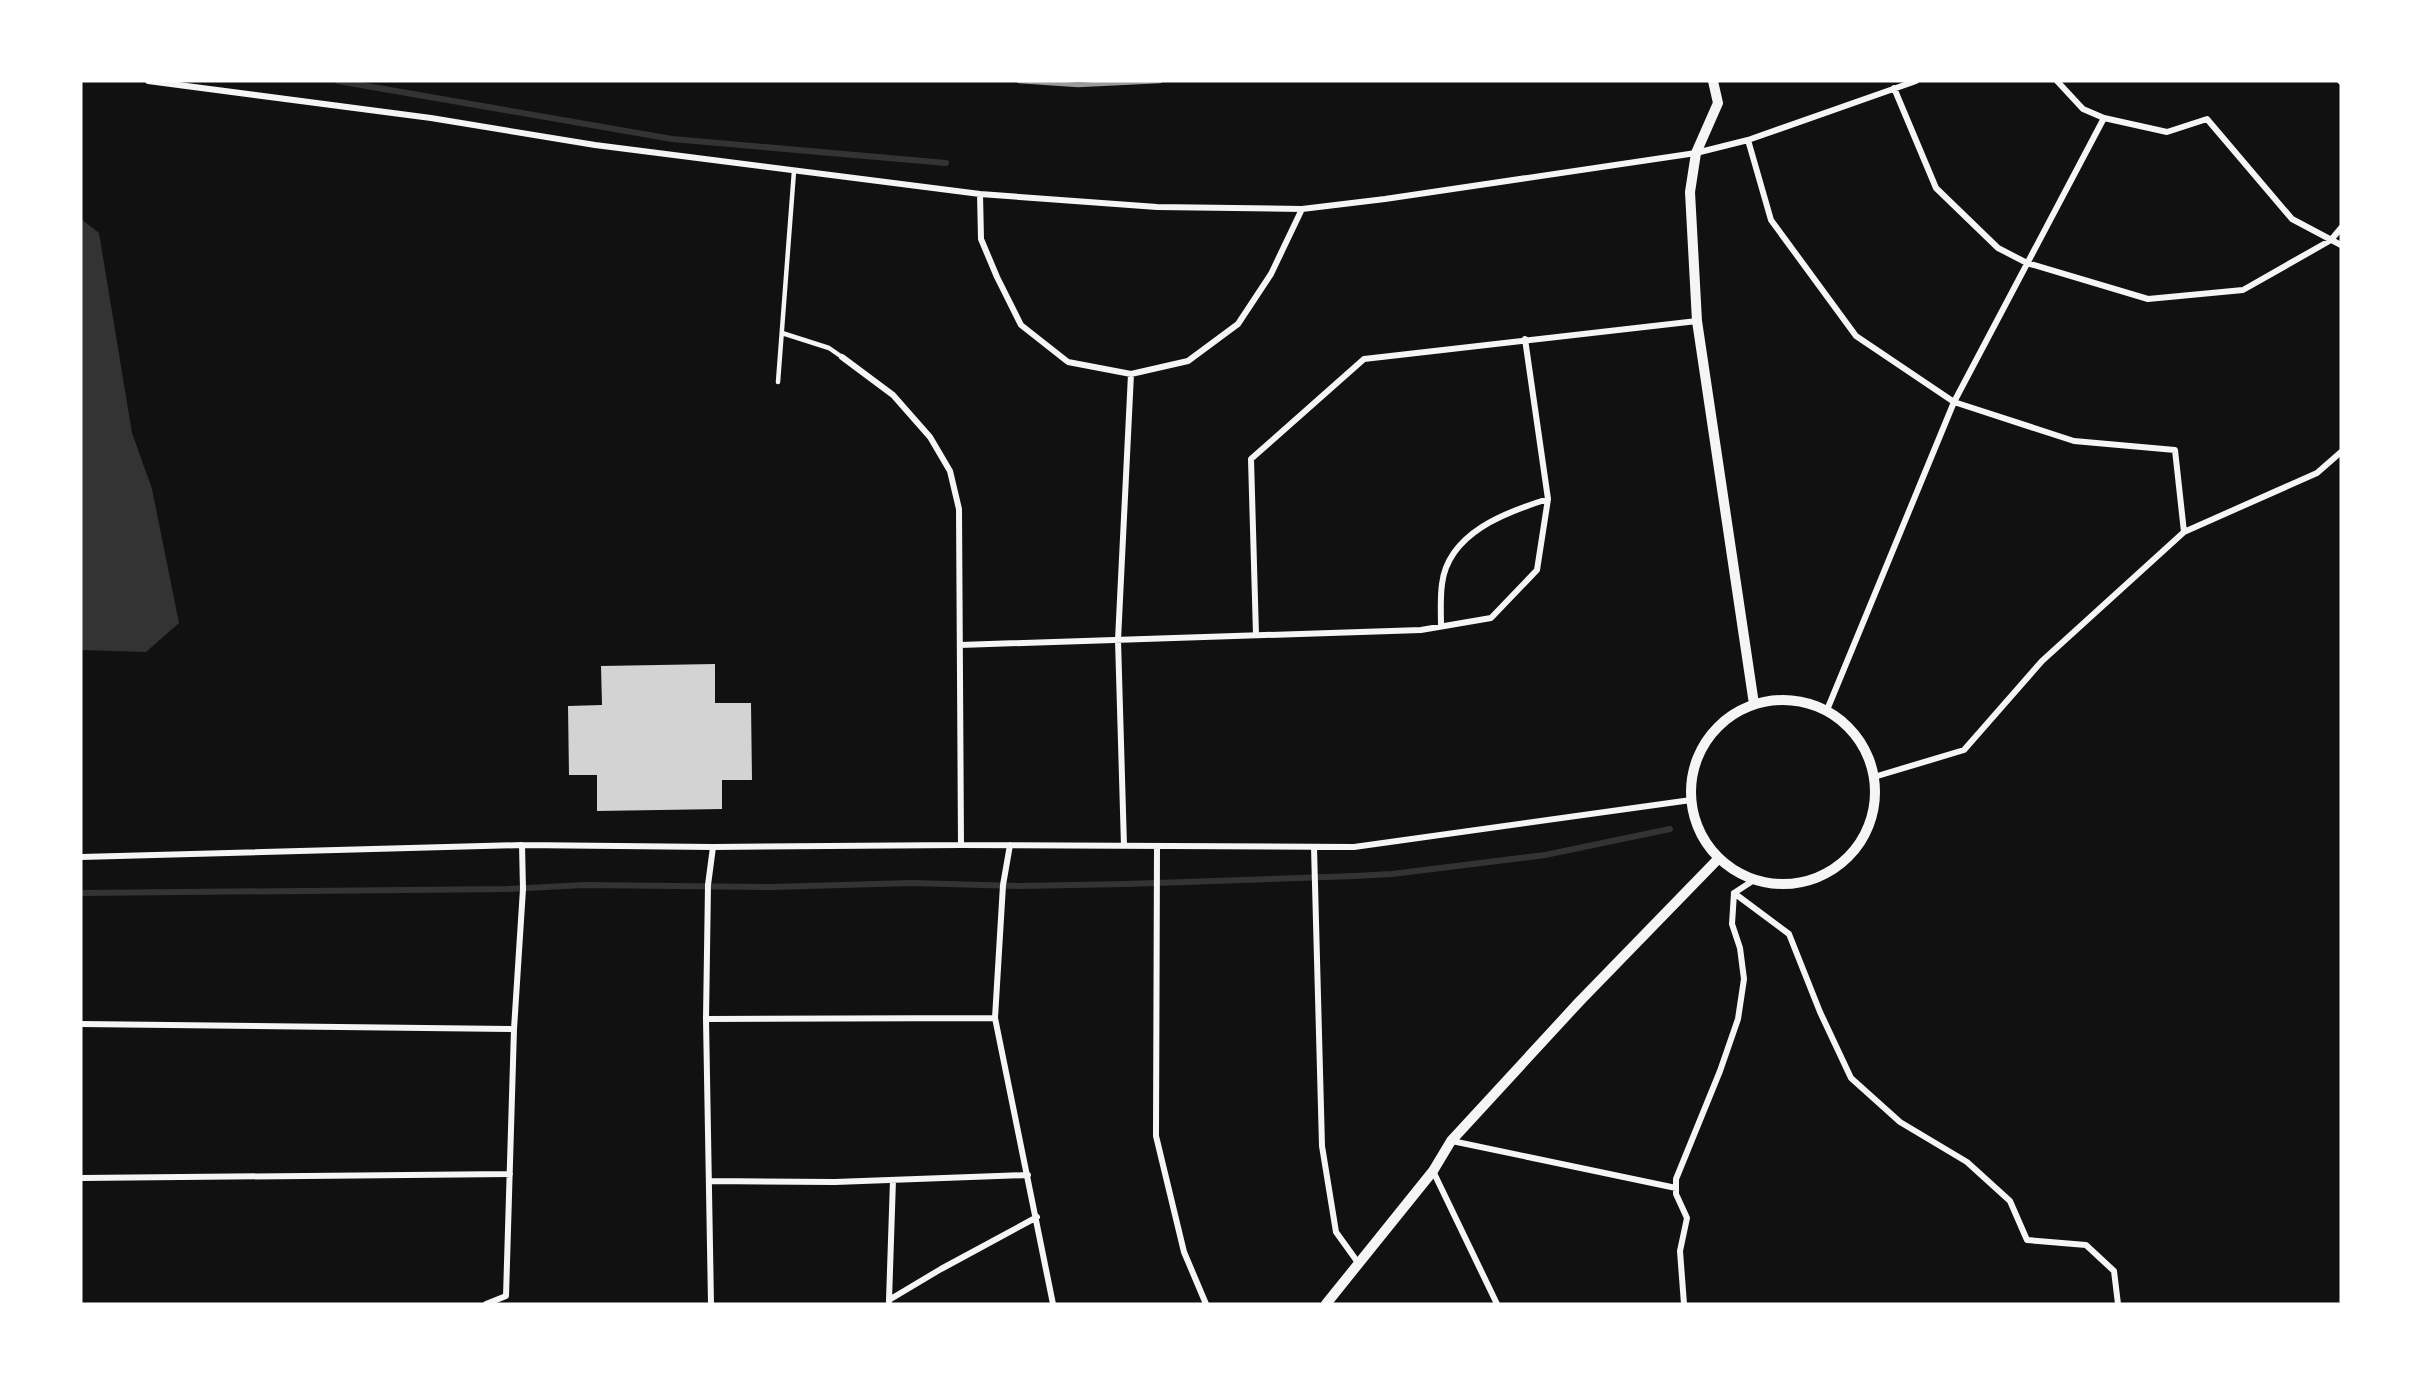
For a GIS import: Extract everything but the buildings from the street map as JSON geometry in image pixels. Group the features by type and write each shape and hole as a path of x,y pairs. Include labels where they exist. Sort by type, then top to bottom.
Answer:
{"street":[{"path":"148,81 431,118 595,145 980,194 1157,207 1302,209 1696,153 1748,140 1916,81"},
{"path":"1713,81 1718,103 1696,153 1690,192 1697,321 1754,704"},
{"path":"2057,81 2083,109 2104,117 2167,132 2207,119 2292,219 2341,245"},
{"path":"1894,88 1935,188 1998,248 2027,263 2148,299 2243,290 2331,240 2341,228"},
{"path":"1827,710 1954,402 2104,117"},
{"path":"1748,140 1771,220 1856,336 1954,402 2074,441 2175,450 2184,532"},
{"path":"980,194 981,239 1021,325 1068,362 1131,374 1188,362 1238,324 1271,274 1302,209"},
{"path":"1256,635 1251,459 1364,359 1697,321"},
{"path":"960,645 1421,630 1491,618 1537,570 1548,499 1525,339"},
{"path":"842,357 893,395 930,437 950,471 959,509 961,845"},
{"path":"1124,846 1118,640 1131,374"},
{"path":"1874,777 1964,750 2042,662 2184,532 2317,473 2341,452"},
{"path":"1441,626 1442,584 1455,549 1477,530 1499,517 1548,499"},
{"path":"1779,700 1804,702 1827,710 1849,726 1866,748 1874,777 1876,798 1872,822 1861,843 1845,862 1825,875 1802,883 1778,885 1754,880 1735,872 1718,859 1705,842 1695,822 1690,800 1693,769 1706,741 1727,719 1754,704 1779,700"},
{"path":"81,856 522,845 1354,847 1690,800"},
{"path":"486,1304 506,1296 514,1029 523,889 522,845"},
{"path":"1010,845 1003,885 995,1018 1053,1304"},
{"path":"1157,846 1156,1136 1184,1252 1206,1304"},
{"path":"711,1304 705,1019 708,885 713,847"},
{"path":"1314,847 1322,1146 1336,1232 1359,1264"},
{"path":"1326,1304 1433,1171 1451,1141 1579,1002 1718,859"},
{"path":"1734,893 1754,880"},
{"path":"1684,1304 1680,1251 1687,1218 1678,1200 1676,1179 1720,1071 1738,1019 1744,979 1740,948 1732,924 1734,893"},
{"path":"1734,893 1789,934 1820,1012 1851,1078 1899,1122 1967,1162 2010,1201 2027,1240 2086,1245 2114,1271 2118,1304"},
{"path":"705,1019 995,1018"},
{"path":"81,1023 514,1029"},
{"path":"1451,1141 1676,1188"},
{"path":"1433,1171 1497,1304"},
{"path":"81,1178 510,1174"},
{"path":"709,1181 893,1180 1028,1175"},
{"path":"889,1302 893,1180"},
{"path":"889,1302 941,1269 1037,1217"}],"lane":[{"path":"778,382 794,171"},
{"path":"782,333 829,348 842,357"}],"shaded area":[{"path":"81,219 99,233 132,433 152,489 179,623 146,652 81,650"}],"waterway":[{"path":"338,81 672,139 946,163"},
{"path":"81,893 507,889 584,885 772,887 912,883 1020,886 1355,876 1392,874 1545,855 1670,829"}],"railway":[{"path":"1019,81 1078,85 1160,81"}]}
